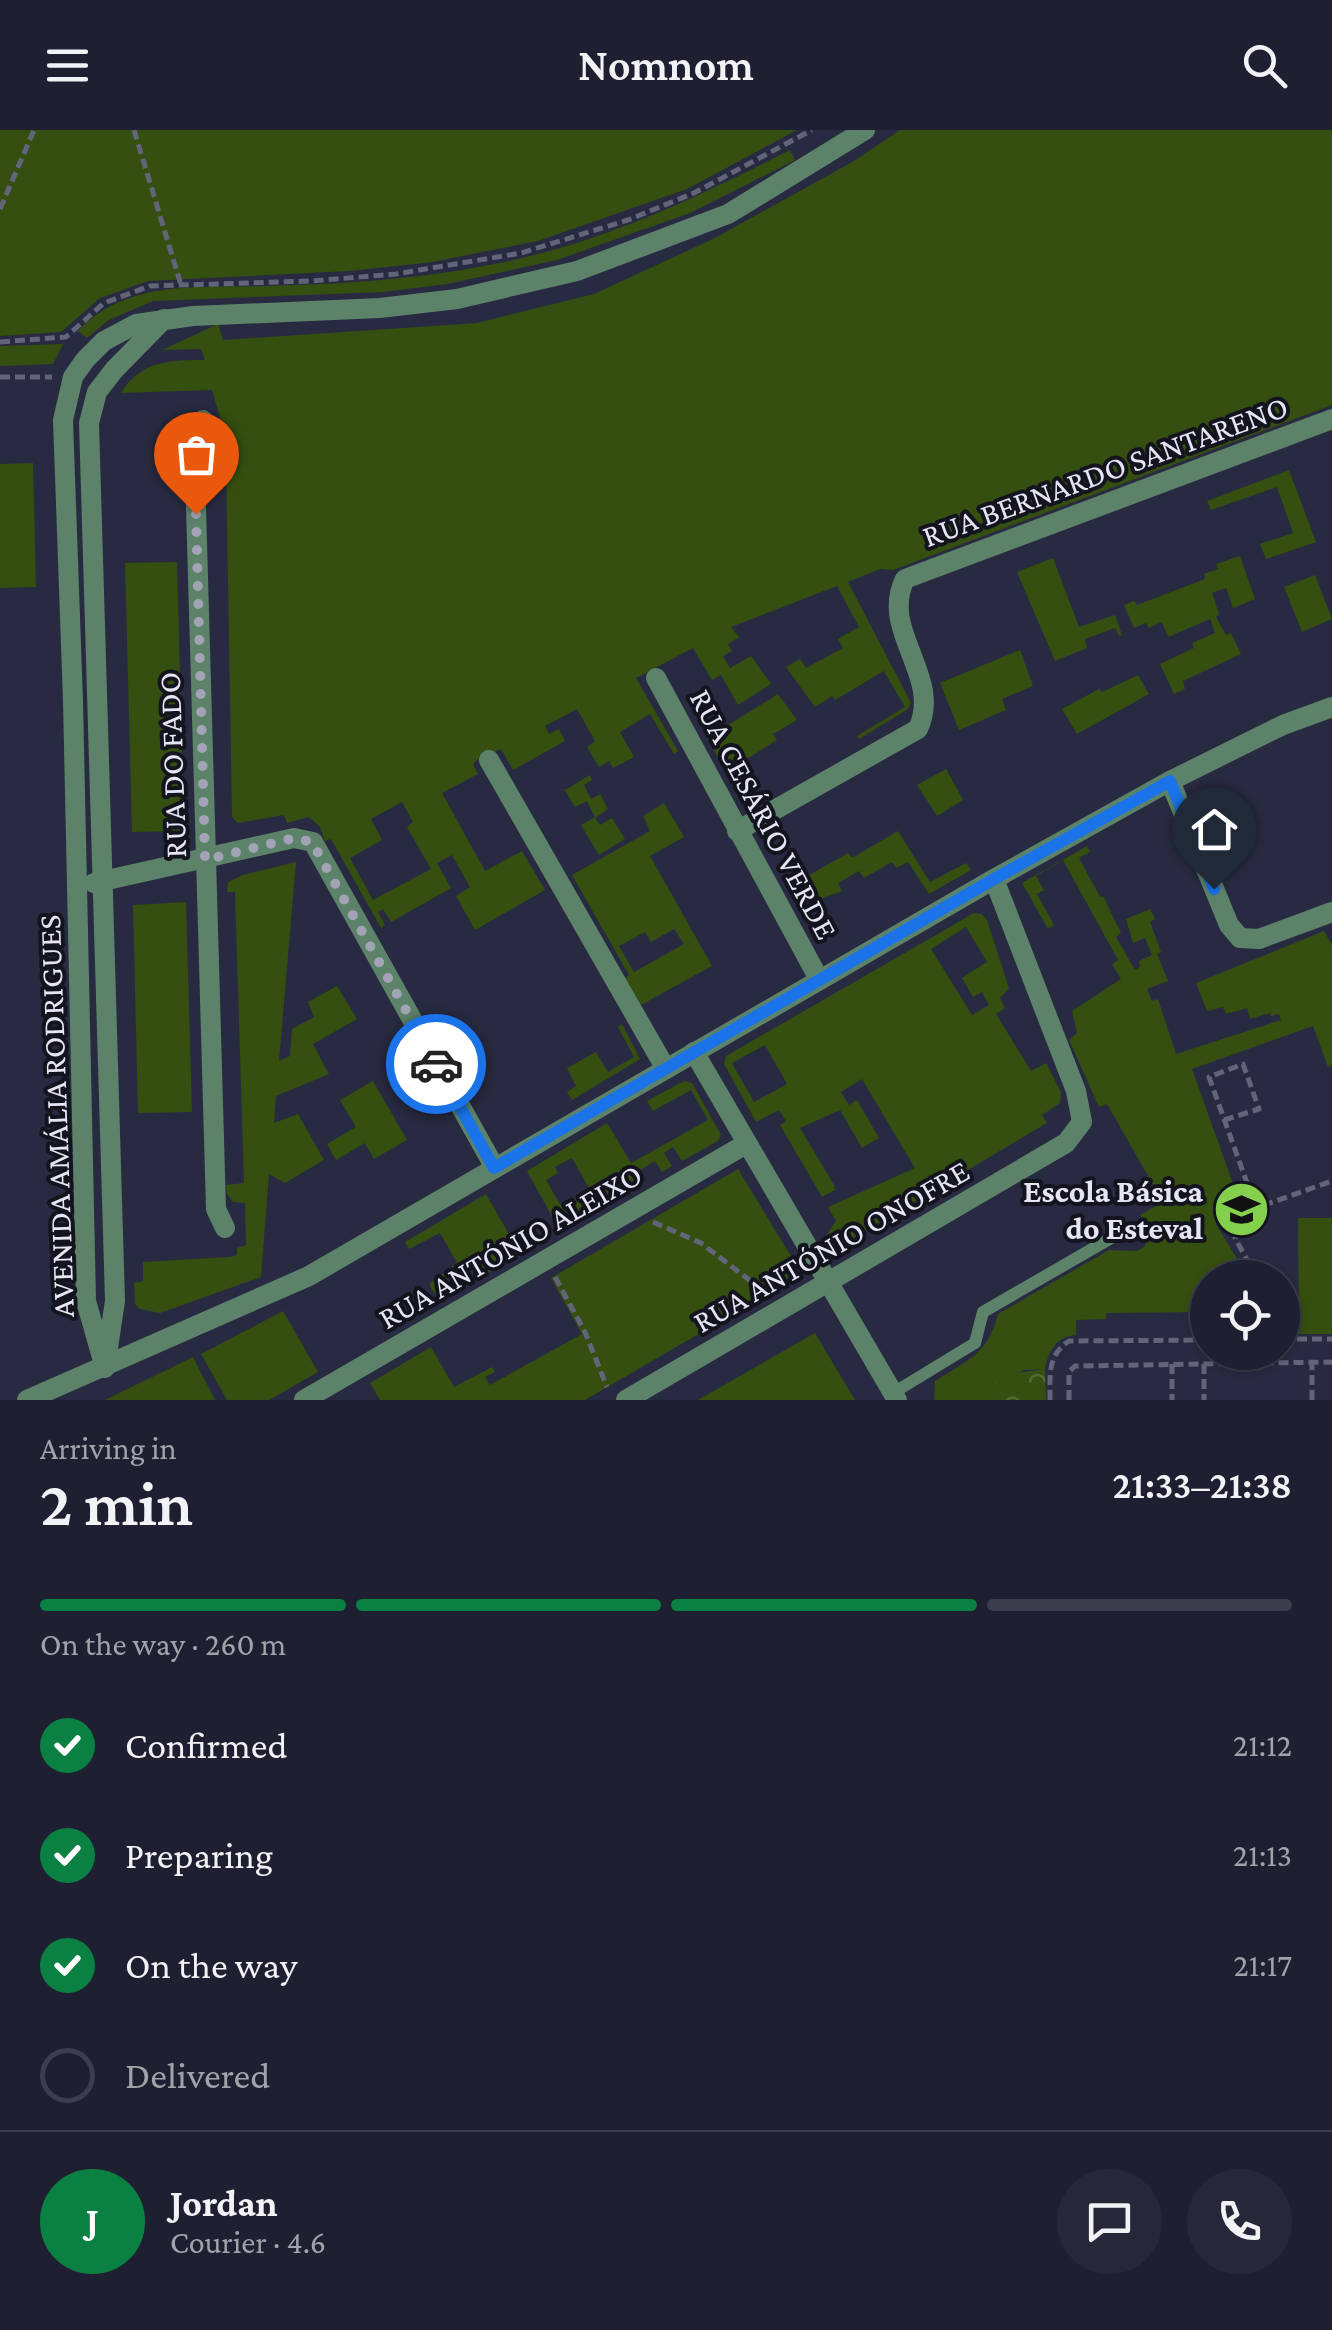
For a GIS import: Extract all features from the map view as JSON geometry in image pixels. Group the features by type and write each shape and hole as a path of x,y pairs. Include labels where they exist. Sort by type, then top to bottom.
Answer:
{"street":[{"name":"AVENIDA AMÁLIA RODRIGUES","path":"106,1368 86,1301 73,701 62,420 73,377 104,341 136,324 192,316 380,308 457,298 577,271 728,214 865,130"},
{"name":"AVENIDA AMÁLIA RODRIGUES","path":"106,1368 115,1300 89,423 98,392 114,370 164,320"},
{"name":"RUA BERNARDO SANTARENO","path":"738,830 918,729 927,711 924,689 899,618 897,596 905,580 1332,419"},
{"name":"RUA DO FADO","path":"203,420 194,438 205,860 216,1210 225,1228"},
{"name":"RUA CESÁRIO VERDE","path":"656,678 819,979"},
{"path":"73,701 96,700"},
{"path":"28,1400 309,1276 819,979 1170,781 1283,725 1332,707"},
{"path":"490,760 666,1069"},
{"path":"1170,781 1229,924 1240,938 1259,939 1332,912"},
{"path":"77,886 294,838 312,842 494,1168"},
{"name":"RUA ANTÓNIO ONOFRE","path":"626,1400 1066,1143 1082,1122 1076,1092 994,879"},
{"path":"80,1034 106,1034"},
{"path":"694,1052 895,1397"},
{"name":"RUA ANTÓNIO ALEIXO","path":"304,1400 746,1144"}],"lane":[{"path":"895,1397 975,1343 984,1312 1126,1230 1136,1234"}],"path":[{"path":"0,209 34,130"},
{"path":"134,130 192,316"},
{"path":"0,342 66,338 104,303 150,286 396,274 521,253 628,220 677,200 812,130"},
{"path":"0,378 35,377"},
{"path":"1224,1120 1259,1109 1244,1064 1208,1077 1256,1208"},
{"path":"1247,1260 1235,1238 1256,1208 1332,1181"},
{"path":"650,1220 700,1243 768,1294"},
{"path":"555,1276 585,1332 607,1387"},
{"path":"1300,1339 1332,1339"},
{"path":"1050,1400 1054,1354 1069,1341 1190,1340"},
{"path":"1300,1362 1332,1362"},
{"path":"1312,1362 1312,1400"},
{"path":"1172,1364 1172,1400"},
{"path":"1069,1400 1068,1372 1074,1366 1190,1364"},
{"path":"1204,1370 1204,1400"}],"green space":[{"path":"0,130 797,130 687,189 538,241 433,262 350,271 148,281 100,298 61,332 0,336"},
{"path":"900,130 1332,130 1332,405 893,570 880,569 848,582 911,703 908,709 859,739 857,736 905,707 884,671 835,700 832,696 815,707 786,667 800,659 806,668 843,648 838,639 859,627 837,586 731,627 739,637 728,644 732,651 723,656 730,668 751,656 771,684 738,705 721,675 712,680 693,648 636,678 678,751 674,754 650,714 620,732 634,757 613,768 609,761 599,767 587,747 595,741 577,709 545,726 549,734 559,729 565,741 513,770 501,749 479,758 473,764 478,774 442,793 485,871 522,851 545,890 475,930 456,896 470,887 452,855 437,863 451,888 391,922 383,909 378,912 385,925 381,928 331,839 325,841 320,827 309,817 287,823 284,815 238,823 232,817 226,461 205,460 209,442 225,434 212,390 121,393 129,382 158,364 205,360 201,349 162,350 218,324 223,340 477,323 594,294 715,238 854,161","holes":["402,802 413,822 407,827 431,869 373,900 350,858 382,840 371,819"]},
{"path":"790,150 795,160 690,213 557,260 447,284 384,292 153,301 109,320 87,338 78,331 118,302 165,290 394,279 522,258 591,238 659,212"},
{"path":"63,344 53,364 0,366 0,346"},
{"path":"33,463 36,587 0,588 0,464"},
{"path":"1289,470 1316,542 1266,559 1260,544 1293,533 1277,487 1211,510 1207,501"},
{"path":"1240,556 1255,599 1233,608 1226,588 1212,593 1219,614 1216,617 1226,635 1231,633 1241,654 1183,681 1185,689 1174,694 1160,664 1215,633 1210,619 1168,637 1162,622 1149,628 1146,623 1134,628 1124,605 1134,601 1137,605 1205,579 1204,574 1218,569 1216,564"},
{"path":"1053,558 1079,627 1115,615 1122,635 1115,628 1085,639 1087,648 1055,661 1017,572"},
{"path":"177,562 184,831 132,832 125,563"},
{"path":"1315,575 1332,619 1302,632 1284,587"},
{"path":"1020,650 1033,686 1002,699 1006,710 959,730 940,683"},
{"path":"1138,675 1149,694 1077,734 1062,709 1099,689 1102,692"},
{"path":"778,694 797,720 773,734 777,740 726,772 707,738"},
{"path":"946,769 963,800 937,816 917,785"},
{"path":"590,775 592,780 584,785 591,799 600,794 608,809 595,818 600,825 612,818 625,839 599,855 581,825 595,817 587,801 575,807 565,790"},
{"path":"664,803 684,837 650,856 712,966 641,1005 625,978 629,975 572,875 650,831 643,816","holes":["674,929 684,944 634,972 619,946 645,932 651,942"]},
{"path":"898,831 930,882 966,863 971,870 929,894 908,862 896,868 892,862 864,878 859,871 838,883 842,891 820,899 809,875 848,853 852,858"},
{"path":"1087,846 1090,852 1079,858 1100,897 1103,896 1121,933 1116,937 1135,970 1140,967 1139,961 1152,955 1145,938 1133,943 1126,919 1150,909 1155,919 1150,922 1161,952 1157,954 1168,981 1147,989 1152,1001 1158,999 1176,1054 1281,1020 1279,1014 1270,1013 1250,1019 1247,1008 1226,1014 1223,1007 1207,1011 1196,983 1324,931 1332,945 1332,1065 1328,1067 1313,1026 1192,1069 1242,1209 1216,1224 1238,1260 1190,1260 1190,1312 1106,1313 1106,1319 1076,1320 1076,1335 1063,1338 1054,1346 1045,1369 1024,1370 990,1390 989,1400 934,1400 935,1381 982,1347 998,1314 1109,1250 1137,1251 1144,1247 1150,1234 1140,1215 1163,1202 1107,1104 1099,1107 1069,1040 1077,1033 1072,1011 1121,979 1112,964 1118,960 1063,860 1036,876 1044,890 1037,894 1054,925 1048,929 1022,883"},
{"path":"296,862 279,1061 290,1056 292,1029 314,1017 308,1002 337,986 357,1019 313,1044 329,1074 276,1096 274,1123 298,1114 324,1160 285,1183 269,1174 261,1277 160,1313 140,1309 135,1304 134,1283 143,1281 143,1262 230,1257 246,1245 245,1203 233,1202 226,1185 244,1183 235,892 227,892 228,882"},
{"path":"186,902 192,1112 138,1113 133,905"},
{"path":"974,913 982,914 1009,988 1000,998 1005,1008 996,1014 1031,1071 1046,1063 1061,1092 1060,1103 1042,1115 1047,1123 841,1245 832,1243 828,1233 836,1221 828,1207 915,1168 862,1079 841,1092 849,1105 857,1100 879,1138 862,1148 840,1110 800,1128 834,1185 835,1190 822,1197 780,1125 786,1121 779,1110 756,1122 724,1064 726,1056","holes":["966,927 987,962 962,978 973,997 982,992 989,1005 972,1015 931,949","765,1045 787,1084 754,1102 732,1063"]},
{"path":"622,1024 640,1059 572,1100 567,1092 576,1086 567,1068 596,1052 608,1072 634,1057 618,1027"},
{"path":"373,1081 407,1140 374,1159 365,1143 336,1160 327,1144 356,1127 340,1100"},
{"path":"684,1081 692,1083 721,1135 718,1141 682,1161 673,1147 664,1153 672,1166 662,1172 655,1161 637,1172 642,1183 560,1231 527,1171 607,1123 631,1163 708,1120 691,1090 653,1111 647,1101","holes":["572,1158 589,1188 561,1206 546,1180 558,1173 555,1167"]},
{"path":"738,1169 792,1258 793,1271 781,1286 585,1400 380,1400 370,1383 431,1347 454,1387 492,1367 495,1372 485,1377 490,1385 582,1334 551,1278"},
{"path":"486,1194 520,1254 480,1278 470,1261 459,1268 462,1274 448,1283 453,1293 439,1301 429,1284 457,1263 440,1233 409,1249 405,1242"},
{"path":"1298,1218 1332,1218 1332,1334 1300,1334"},
{"path":"283,1311 318,1372 269,1400 227,1400 201,1354"},
{"path":"815,1333 855,1400 698,1400"},
{"path":"193,1357 215,1400 105,1400"},
{"path":"1045,1369 1046,1400 989,1400 989,1390 1001,1375"}],"way so far":[{"path":"196,514 205,860 294,838 312,842 436,1064"}],"place":[{"name":"Escola Básica do Esteval","path":"1242,1209"}],"route":[{"path":"436,1064 494,1168 1170,781 1214,889"}]}
